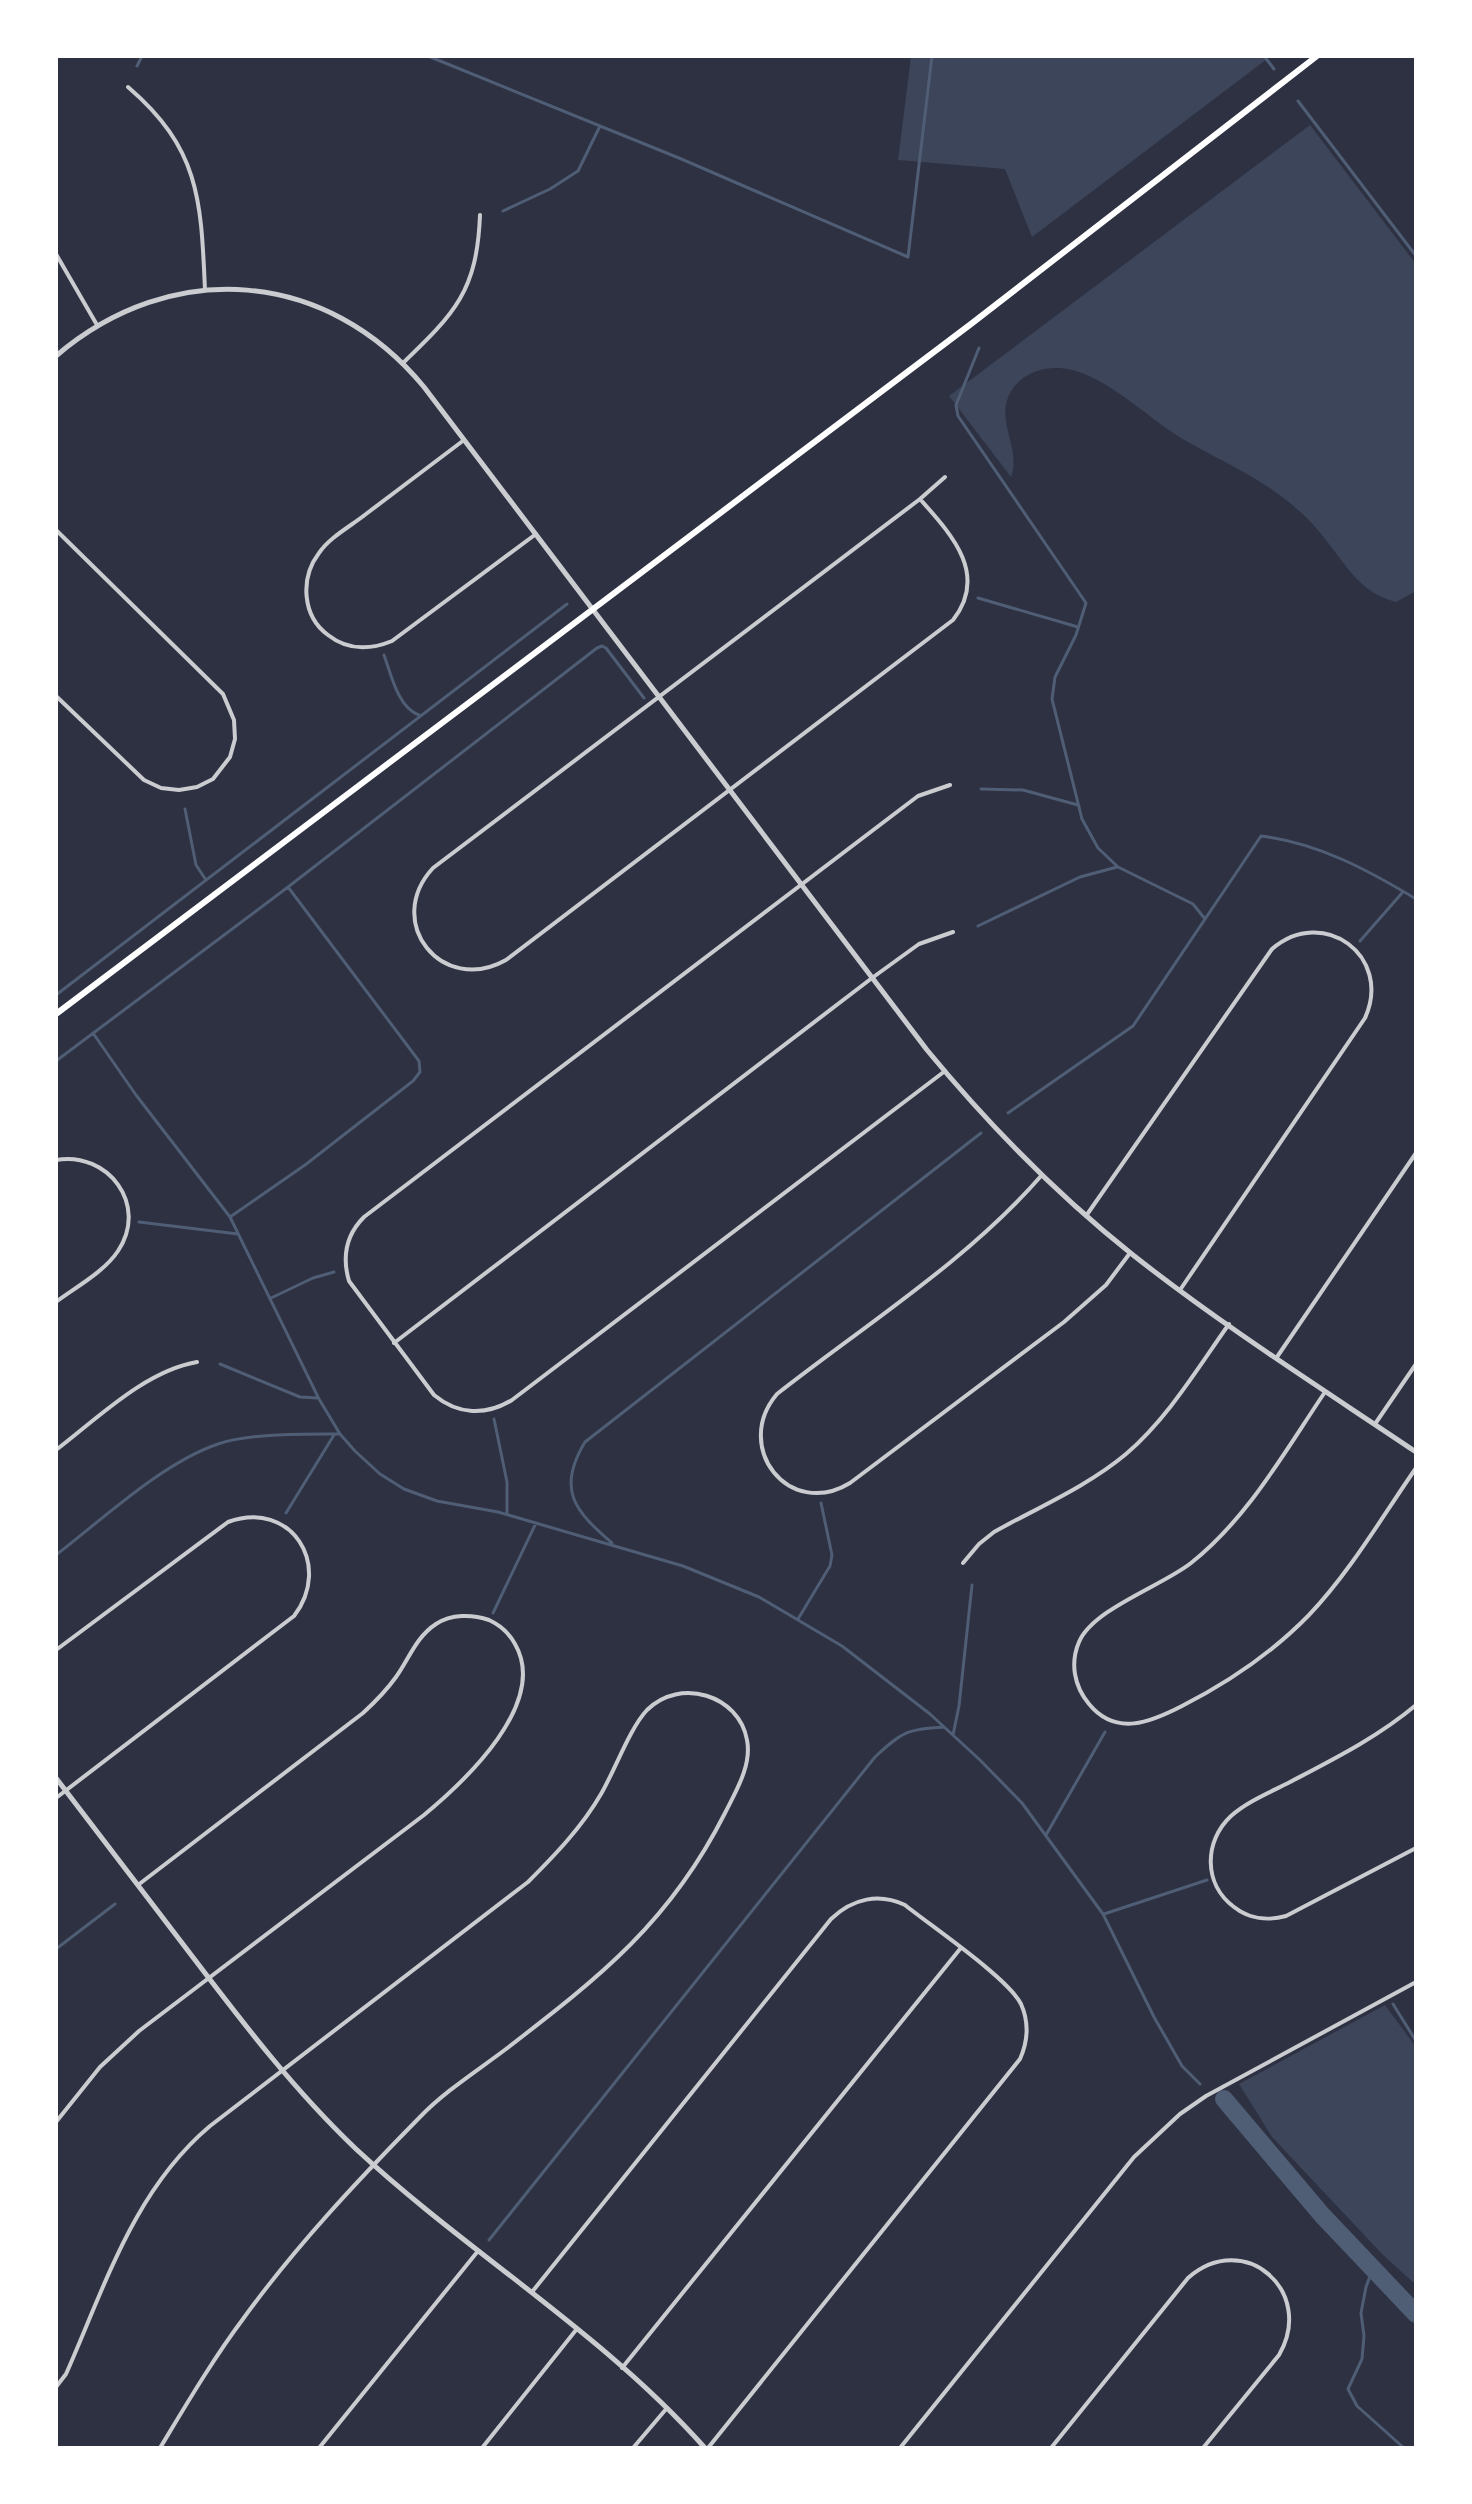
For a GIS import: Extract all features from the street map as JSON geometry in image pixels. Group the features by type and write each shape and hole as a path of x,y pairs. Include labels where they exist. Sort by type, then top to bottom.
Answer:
{"main road":[{"path":"56,1014 971,324 1317,56"}],"street":[{"path":"128,87 161,118 175,136 186,160 201,215 205,290"},
{"path":"403,363 441,327 462,297 476,264 480,215"},
{"path":"56,254 97,325"},
{"path":"56,356 97,325 149,301 205,290 251,290 304,301 355,325 403,363 872,978 945,1071 1009,1144 1130,1253 1416,1452"},
{"path":"464,440 317,555 308,573 306,593 310,612 321,629 334,640 350,646 367,648 392,641 536,534"},
{"path":"920,499 955,544 965,563 968,586 957,614 498,964 474,970 457,968 428,951 414,918 418,891 427,875 945,477"},
{"path":"56,530 223,694 234,720 233,748 220,773 205,784 188,789 161,788 137,774 56,696"},
{"path":"945,1071 505,1405 481,1412 464,1411 434,1395 353,1289 347,1273 347,1247 358,1223 918,796 950,785"},
{"path":"394,1343 872,978 923,942 953,932"},
{"path":"1086,1216 1272,949 1294,935 1311,932 1337,937 1352,946 1363,959 1372,984 1371,1002 1365,1018 1180,1290"},
{"path":"1277,1357 1416,1153"},
{"path":"56,1160 84,1160 110,1174 125,1196 128,1219 126,1235 114,1256 56,1302"},
{"path":"1041,1176 1011,1209 961,1253 777,1394 766,1409 760,1437 763,1456 780,1479 793,1488 812,1493 838,1489 850,1483 1064,1322 1106,1285 1130,1253"},
{"path":"963,1563 994,1532 1103,1471 1142,1439 1159,1421 1229,1324"},
{"path":"56,1450 153,1377 169,1369 197,1362"},
{"path":"1375,1424 1416,1364"},
{"path":"1326,1391 1246,1507 1220,1537 1179,1572 1100,1617 1082,1636 1074,1671 1080,1691 1093,1709 1117,1723 1145,1723 1201,1696 1258,1660 1293,1630 1333,1587 1416,1468"},
{"path":"56,1650 228,1522 246,1517 274,1521 291,1531 306,1553 308,1586 294,1616 56,1798"},
{"path":"56,2122 82,2087 119,2049 424,1815 476,1766 510,1717 523,1682 521,1657 513,1639 499,1625 475,1617 449,1618 437,1623 418,1640 397,1676 369,1707 138,1885"},
{"path":"56,2387 66,2374 126,2237 157,2183 198,2136 518,1890 550,1860 600,1796 650,1707 664,1698 688,1692 713,1697 729,1708 741,1722 747,1740 746,1767 714,1835 671,1901 606,1971 433,2104 375,2165 285,2264 241,2320 160,2448"},
{"path":"1416,1705 1357,1747 1232,1815 1216,1836 1210,1864 1216,1886 1229,1903 1248,1915 1271,1919 1286,1916 1416,1848"},
{"path":"56,1778 283,2071 343,2136 478,2251 622,2368 706,2448 1020,2059 1027,2029 1018,1999 1008,1987 898,1902 882,1898 851,1904 837,1913 531,2293"},
{"path":"622,2368 960,1949"},
{"path":"900,2448 1134,2157 1156,2135 1214,2091 1416,1982"},
{"path":"319,2448 478,2251"},
{"path":"1051,2448 1188,2278 1210,2264 1227,2260 1244,2262 1261,2268 1281,2289 1288,2307 1287,2337 1279,2355 1203,2448"},
{"path":"482,2448 576,2330"},
{"path":"633,2448 667,2408"}],"shaded area":[{"path":"911,56 1271,56 1032,237 1005,169 898,160"},
{"path":"1310,125 1416,264 1416,591 1396,602 1364,585 1312,523 1274,491 1181,438 1092,377 1053,368 1039,370 1016,384 1005,412 1013,455 1011,477 949,396"},
{"path":"1385,2005 1416,2047 1416,2285 1383,2255 1272,2137 1239,2084"}],"waterway":[{"path":"137,66 142,56"},
{"path":"428,56 679,158 908,257 932,56"},
{"path":"1264,56 1274,69"},
{"path":"1298,101 1416,256"},
{"path":"503,211 550,189 578,171 600,126"},
{"path":"979,348 956,405 958,416 1086,603 1076,635 1055,677 1052,699 1082,819 1098,848 1118,867 1193,904 1205,919"},
{"path":"978,598 1078,627"},
{"path":"56,995 567,604"},
{"path":"56,1061 288,887 597,648 606,648 644,698"},
{"path":"384,655 401,698 419,715"},
{"path":"981,789 1023,790 1078,805"},
{"path":"185,809 196,865 206,880"},
{"path":"1008,1113 1133,1026 1261,836 1303,845 1342,859 1416,899"},
{"path":"978,926 1080,877 1117,867"},
{"path":"230,1217 305,1165 413,1081 420,1072 419,1061 288,887"},
{"path":"1360,941 1402,893"},
{"path":"93,1033 136,1095 230,1217 319,1399 340,1434 355,1451 380,1474 404,1489 437,1501 498,1512 683,1566 759,1597 842,1646 930,1714 1022,1803 1103,1914 1154,2017 1182,2066 1200,2084"},
{"path":"612,1543 580,1510 571,1487 576,1459 585,1442 981,1133"},
{"path":"139,1222 238,1234"},
{"path":"271,1298 313,1278 334,1272"},
{"path":"220,1364 300,1397 318,1398"},
{"path":"494,1419 507,1482 507,1514"},
{"path":"56,1555 155,1478 218,1444 278,1435 340,1434"},
{"path":"286,1513 334,1435"},
{"path":"798,1619 830,1566 832,1555 821,1503"},
{"path":"493,1613 536,1523"},
{"path":"953,1735 972,1585"},
{"path":"489,2240 875,1757 906,1733 944,1727"},
{"path":"1046,1835 1105,1732"},
{"path":"1104,1914 1207,1880"},
{"path":"56,1949 115,1904"},
{"path":"1393,2004 1416,2041"},
{"path":"1224,2099 1322,2215 1416,2314"},
{"path":"1373,2268 1361,2313 1364,2336 1362,2359 1348,2389 1357,2406 1404,2448"}]}
